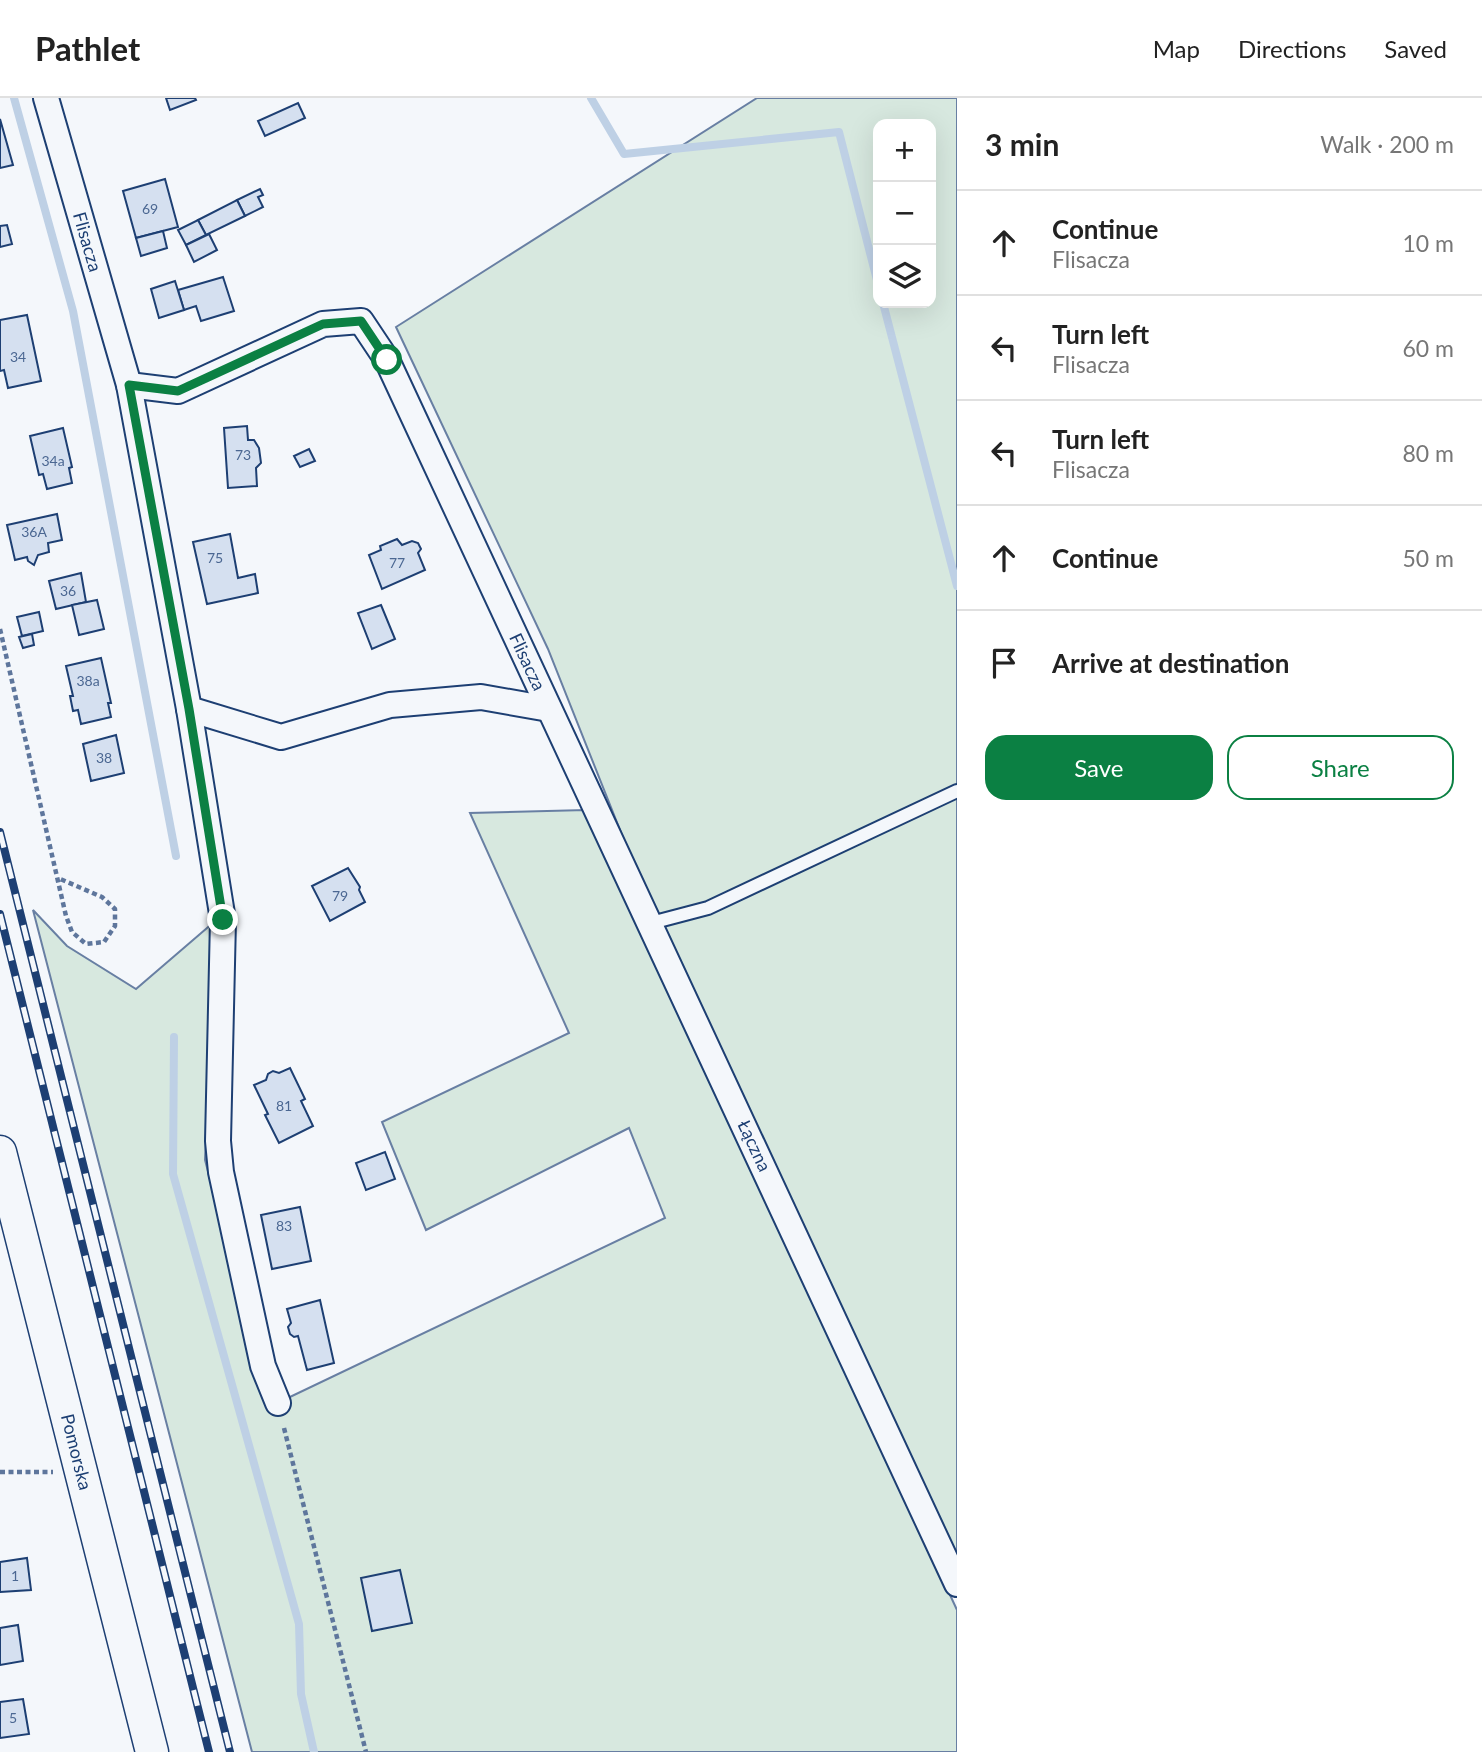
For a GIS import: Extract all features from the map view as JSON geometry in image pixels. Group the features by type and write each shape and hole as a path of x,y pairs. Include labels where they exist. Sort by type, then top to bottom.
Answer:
{"street":[{"name":"Flisacza","path":"46,98 129,385 189,709 281,737 390,705 481,697 549,709"},
{"name":"Flisacza","path":"129,385 178,391 323,324 361,321 387,360 549,709"},
{"path":"189,709 223,920 218,1140 221,1172 263,1366 278,1403"},
{"name":"Łączna","path":"549,709 957,1584"},
{"name":"Pomorska","path":"0,1152 7,1206 152,1752"}],"lane":[{"path":"651,923 708,908 957,791"}],"path":[{"path":"0,629 58,877 72,932 86,944 104,942 115,926 115,909 102,897 58,877"},
{"path":"278,1403 366,1752"},
{"path":"0,1472 61,1472"}],"shaded area":[{"path":"757,98 957,98 957,1568 659,928 548,649 396,327"},
{"path":"586,810 957,1610 957,1752 252,1752 33,910 67,946 136,989 214,922 205,1160 269,1407 665,1218 629,1128 426,1230 382,1122 569,1033 470,813"}],"building":[{"path":"166,98 195,98 196,100 170,110"},
{"path":"298,103 305,118 265,136 258,121"},
{"path":"0,119 13,165 0,168"},
{"path":"165,179 178,227 136,238 123,191"},
{"path":"260,189 263,195 258,197 263,207 245,216 237,200"},
{"path":"237,200 245,216 206,235 198,220"},
{"path":"198,220 206,235 186,245 178,230"},
{"path":"7,225 12,244 0,247 0,226"},
{"path":"163,231 167,248 141,256 136,238"},
{"path":"209,234 217,250 194,262 186,245"},
{"path":"223,277 234,311 201,321 196,306 184,310 178,290"},
{"path":"175,281 184,310 159,318 151,289"},
{"path":"27,315 41,381 8,388 4,370 0,371 0,320"},
{"path":"247,426 248,440 254,440 259,448 261,463 256,468 257,486 228,488 224,428"},
{"path":"63,428 72,467 69,468 72,483 47,489 43,474 39,475 30,436"},
{"path":"309,449 315,461 300,467 294,456"},
{"path":"57,514 62,540 48,543 49,552 38,555 34,565 27,557 15,560 7,525"},
{"path":"230,534 238,578 255,574 258,593 207,604 193,542"},
{"path":"397,539 402,545 412,541 418,543 421,549 418,553 425,570 382,589 369,555 381,550 380,546"},
{"path":"81,573 86,602 56,609 49,581"},
{"path":"97,600 104,629 79,635 72,605"},
{"path":"381,605 395,639 372,649 358,613"},
{"path":"39,612 43,631 22,636 17,617"},
{"path":"32,634 34,645 23,648 19,637"},
{"path":"101,658 111,703 108,703 111,717 81,724 78,710 73,711 70,696 73,696 66,666"},
{"path":"116,735 124,773 91,781 83,744"},
{"path":"348,868 360,887 365,902 330,921 312,886"},
{"path":"290,1068 305,1099 301,1101 313,1126 279,1143 254,1085 266,1080 268,1074 273,1071 279,1073"},
{"path":"385,1152 395,1179 366,1190 356,1163"},
{"path":"300,1207 311,1261 272,1269 261,1215"},
{"path":"320,1300 334,1363 307,1370 298,1336 290,1334 288,1327 291,1323 287,1309"},
{"path":"27,1558 31,1590 0,1592 0,1562"},
{"path":"400,1570 412,1623 372,1631 361,1578"},
{"path":"18,1625 23,1661 0,1665 0,1628"},
{"path":"23,1699 29,1734 0,1738 0,1702"}],"waterway":[{"path":"14,98 73,311 176,856"},
{"path":"591,98 624,154 839,132 873,265"},
{"path":"884,308 957,586"},
{"path":"174,1037 173,1174 299,1624 301,1694 314,1752"}],"railway":[{"path":"0,832 230,1752"},
{"path":"0,914 209,1752"}],"route":[{"path":"223,920 189,709 129,385 178,391 323,324 361,321 387,360"}]}
